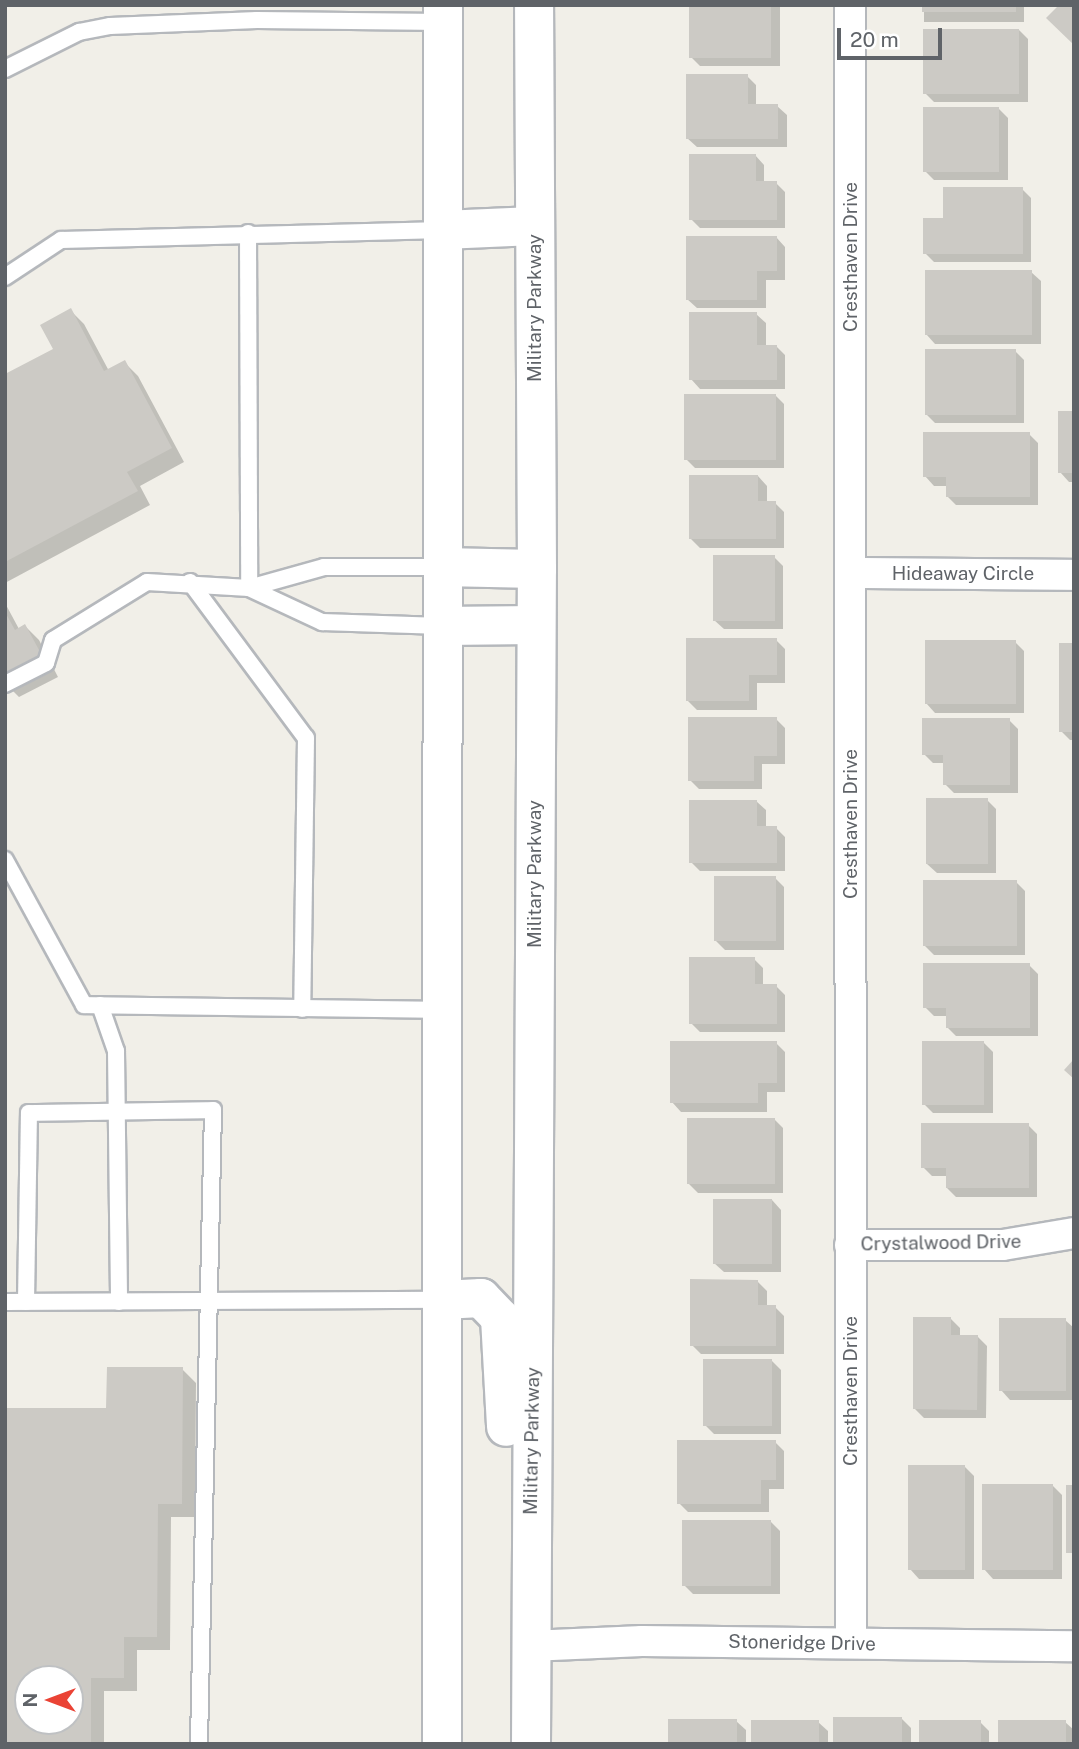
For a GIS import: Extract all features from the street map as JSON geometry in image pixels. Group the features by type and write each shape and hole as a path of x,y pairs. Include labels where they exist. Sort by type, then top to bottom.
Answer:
{"main road":[{"name":"Military Parkway","path":"531,1744 537,569 534,5"},
{"path":"442,1744 443,14"},
{"path":"443,230 534,226"},
{"path":"442,567 537,569"},
{"path":"442,626 535,625"},
{"path":"442,1300 481,1298 500,1318 506,1378 505,1565 530,1646"}],"street":[{"name":"Cresthaven Drive","path":"850,5 851,1643"},
{"name":"Hideaway Circle","path":"851,573 1074,575"},
{"name":"Crystalwood Drive","path":"850,1245 1003,1245 1074,1233"},
{"name":"Stoneridge Drive","path":"530,1646 642,1641 1074,1646"}],"lane":[{"path":"5,69 79,32 110,26 443,14"},
{"path":"5,277 61,240 248,233 443,230"},
{"path":"248,233 249,588"},
{"path":"249,588 324,567 442,567"},
{"path":"5,684 46,663 53,640 146,582 190,582 249,588 322,622 442,626"},
{"path":"190,582 306,738 302,1009"},
{"path":"5,860 84,1005 442,1010"},
{"path":"100,1005 116,1051 119,1301"},
{"path":"26,1302 29,1113 213,1110 199,1744"},
{"path":"5,1302 442,1300"}],"building":[{"path":"689,5 771,5 771,58 689,58"},
{"path":"922,5 1016,5 1016,12 922,12"},
{"path":"1059,5 1074,5 1074,45 1046,18"},
{"path":"923,29 1019,29 1019,94 923,94"},
{"path":"686,74 748,74 748,104 778,104 778,139 686,139"},
{"path":"923,107 999,107 999,172 923,172"},
{"path":"689,154 756,154 756,181 777,181 777,220 689,220"},
{"path":"943,187 1023,187 1023,254 923,254 923,218 943,218"},
{"path":"686,236 777,236 777,271 757,271 757,300 686,300"},
{"path":"925,270 1032,270 1032,335 925,335"},
{"path":"71,308 104,371 125,360 172,448 127,472 138,491 5,562 5,374 53,349 40,325"},
{"path":"689,312 757,312 757,345 777,345 777,380 689,380"},
{"path":"925,349 1016,349 1016,415 925,415"},
{"path":"684,394 776,394 776,460 684,460"},
{"path":"1058,411 1074,411 1074,473 1058,473"},
{"path":"923,432 1030,432 1030,497 946,497 946,477 923,477"},
{"path":"689,475 758,475 758,501 776,501 776,539 689,539"},
{"path":"713,555 775,555 775,621 713,621"},
{"path":"5,612 15,630 25,624 46,663 5,684"},
{"path":"686,638 777,638 777,675 749,675 749,701 686,701"},
{"path":"925,640 1016,640 1016,704 925,704"},
{"path":"1059,643 1074,643 1074,732 1059,732"},
{"path":"688,717 777,717 777,756 754,756 754,781 688,781"},
{"path":"922,718 1010,718 1010,785 943,785 943,755 922,755"},
{"path":"926,798 988,798 988,864 926,864"},
{"path":"689,800 757,800 757,826 777,826 777,863 689,863"},
{"path":"714,876 776,876 776,941 714,941"},
{"path":"923,880 1017,880 1017,946 923,946"},
{"path":"689,957 755,957 755,984 777,984 777,1024 689,1024"},
{"path":"923,963 1030,963 1030,1028 946,1028 946,1008 923,1008"},
{"path":"670,1041 777,1041 777,1083 758,1083 758,1103 670,1103"},
{"path":"922,1041 984,1041 984,1105 922,1105"},
{"path":"1074,1059 1074,1079 1064,1070"},
{"path":"687,1118 775,1118 775,1184 687,1184"},
{"path":"921,1123 1029,1123 1029,1188 946,1188 946,1168 921,1168"},
{"path":"713,1199 772,1199 772,1264 713,1264"},
{"path":"690,1279 758,1280 758,1305 776,1305 776,1346 690,1346"},
{"path":"913,1317 951,1317 951,1335 978,1335 977,1410 913,1409"},
{"path":"999,1318 1066,1318 1066,1391 999,1391"},
{"path":"703,1359 772,1359 772,1426 703,1426"},
{"path":"107,1367 183,1367 182,1504 158,1504 157,1637 124,1637 124,1678 91,1678 91,1744 5,1744 6,1408 106,1408"},
{"path":"677,1440 776,1440 776,1480 761,1480 761,1504 677,1504"},
{"path":"908,1465 965,1465 965,1570 908,1570"},
{"path":"982,1484 1053,1484 1053,1570 982,1570"},
{"path":"1066,1485 1074,1485 1074,1553 1066,1553"},
{"path":"682,1520 771,1520 771,1586 682,1586"},
{"path":"833,1717 902,1717 902,1744 833,1744"},
{"path":"668,1719 737,1719 737,1744 668,1744"},
{"path":"751,1720 819,1720 819,1744 751,1744"},
{"path":"919,1720 981,1720 981,1744 919,1744"},
{"path":"998,1720 1066,1720 1066,1744 998,1744"}]}
